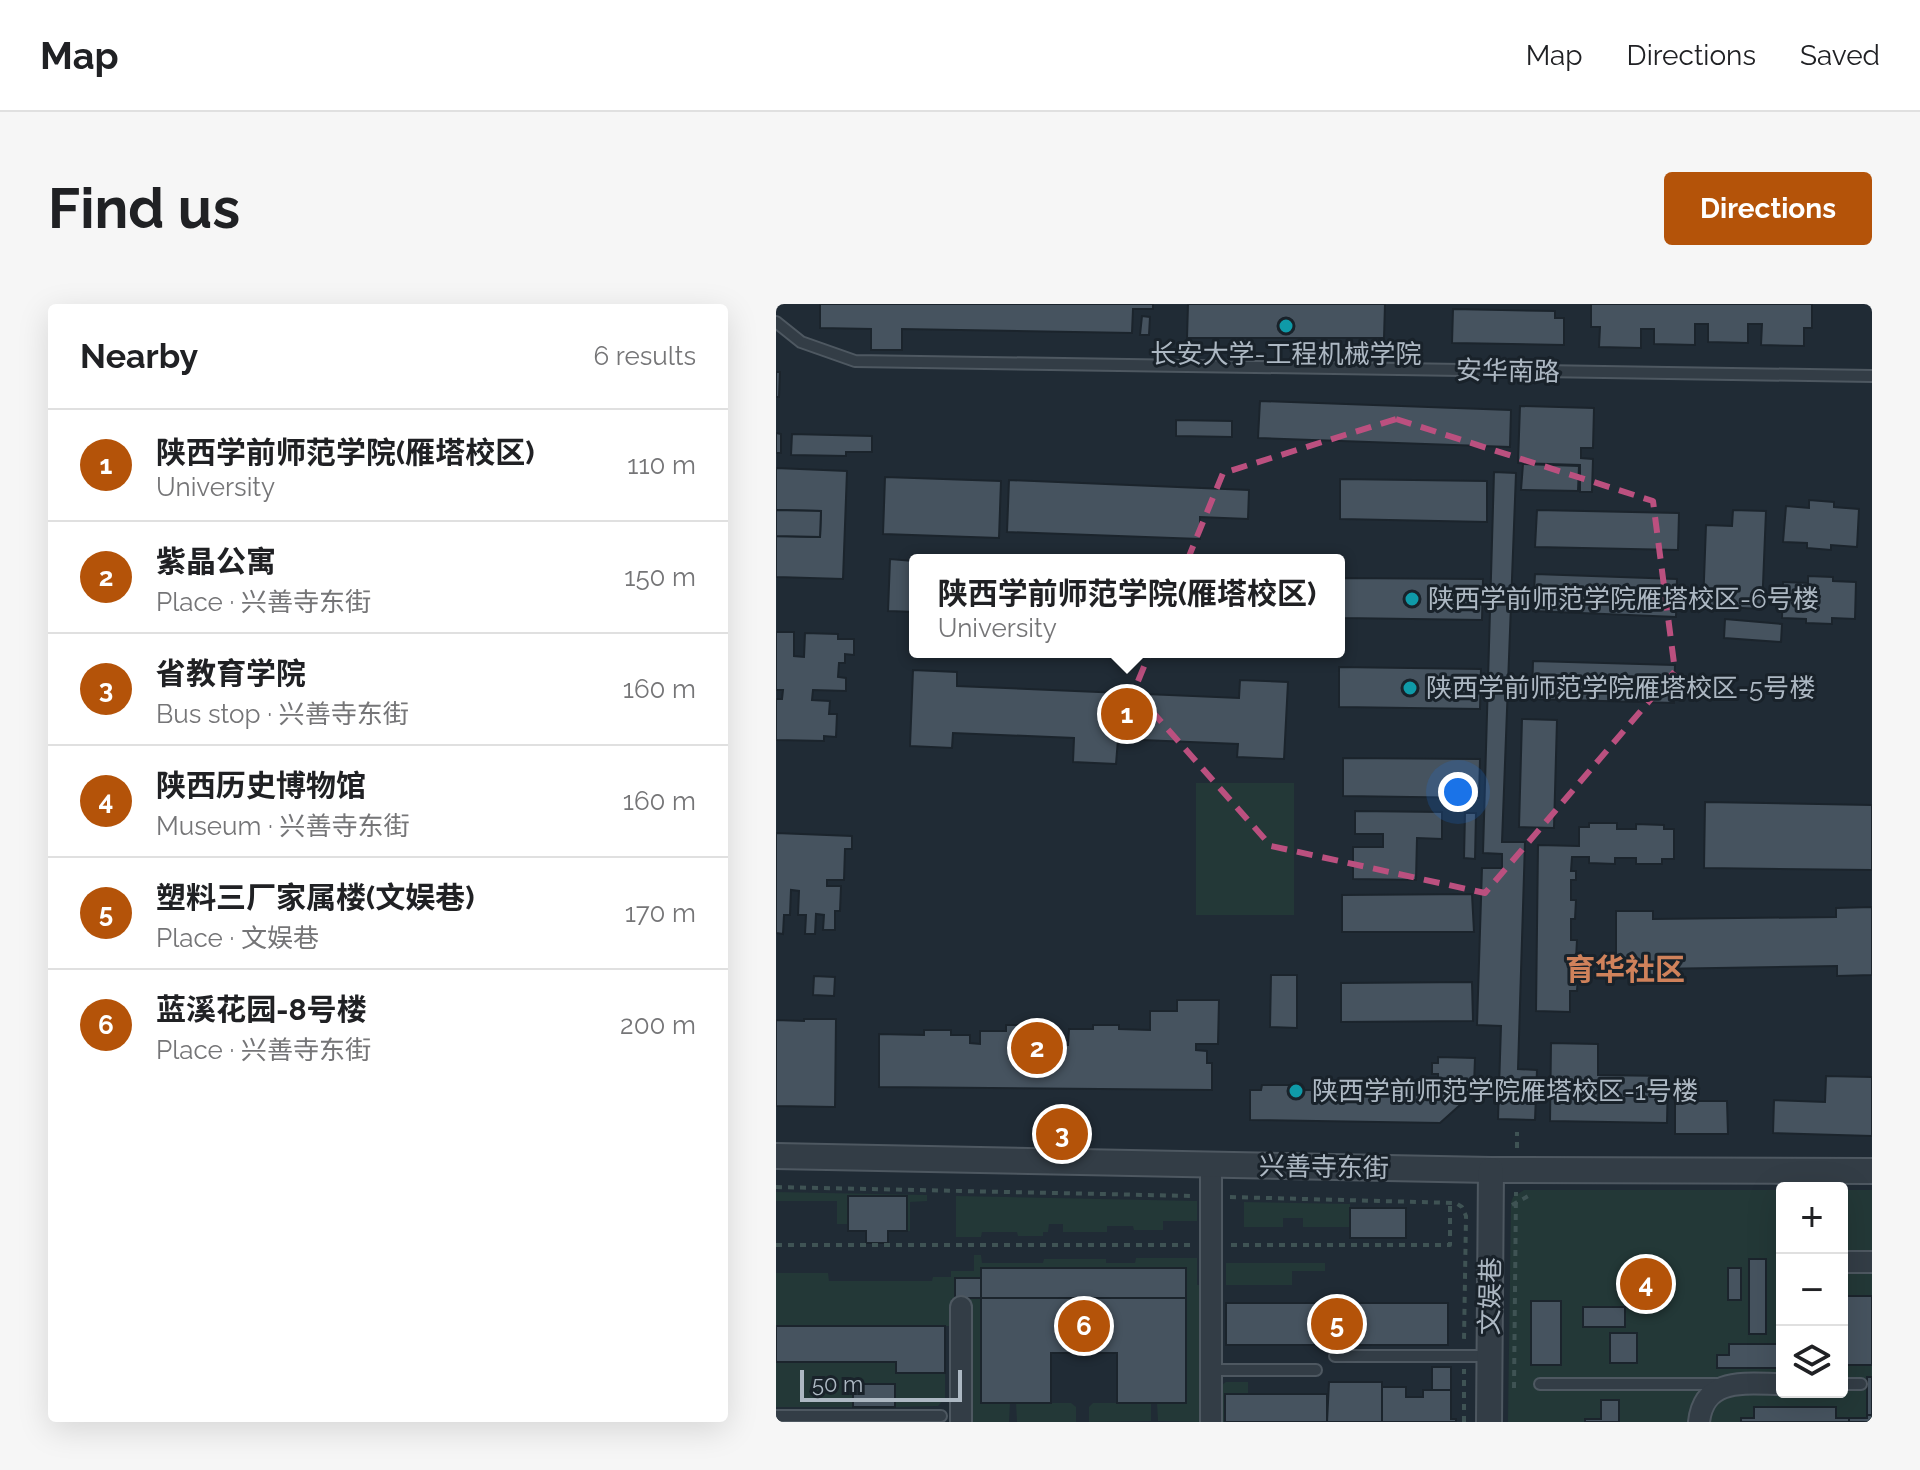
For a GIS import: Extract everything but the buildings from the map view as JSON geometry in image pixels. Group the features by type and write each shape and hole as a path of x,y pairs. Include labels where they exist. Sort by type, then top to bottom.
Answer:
{"street":[{"name":"兴善寺东街","path":"776,1156 1491,1170 1872,1171"},
{"path":"1211,1165 1211,1422"},
{"name":"文娱巷","path":"1489,1422 1491,1170"},
{"path":"1848,1262 1872,1262"},
{"path":"961,1307 961,1422"},
{"path":"1699,1422 1702,1407 1710,1395 1723,1387 1776,1384"}],"lane":[{"name":"安华南路","path":"776,322 781,330 801,342 855,361 1872,376"},
{"path":"1335,1356 1489,1356"},
{"path":"1211,1370 1316,1370"},
{"path":"1540,1384 1738,1384"},
{"path":"1848,1384 1861,1384"},
{"path":"776,1416 941,1416"}],"path":[{"path":"1514,1391 1517,1132"},
{"path":"776,1245 1450,1245 1450,1201"}],"highlighted area":[{"path":"1396,419 1653,501 1675,671 1485,893 1271,846 1134,691 1223,473"}],"green space":[{"path":"1196,783 1294,783 1294,915 1196,915"},
{"path":"1524,1190 1776,1190 1776,1398 1848,1398 1848,1190 1872,1190 1872,1422 1508,1422 1513,1197"},
{"path":"776,1192 927,1195 927,1201 910,1202 910,1231 907,1231 907,1197 848,1196 848,1224 837,1224 837,1201 776,1201"},
{"path":"956,1196 1197,1201 1197,1221 1163,1221 1163,1230 1107,1226 1107,1232 1063,1232 1063,1224 1049,1224 1048,1232 1043,1232 1043,1236 982,1232 981,1237 956,1237"},
{"path":"1244,1202 1350,1204 1350,1227 1303,1227 1303,1218 1283,1218 1283,1227 1244,1227"},
{"path":"974,1255 981,1255 982,1263 1106,1259 1106,1263 1135,1263 1136,1258 1197,1258 1197,1285 1205,1285 1204,1422 1158,1421 1157,1403 1186,1403 1186,1269 955,1278 951,1326 776,1326 776,1273 828,1273 829,1281 932,1281 933,1277 951,1277 951,1271 974,1271"},
{"path":"1226,1263 1325,1263 1325,1271 1292,1271 1292,1285 1226,1285"},
{"path":"967,1298 981,1298 981,1403 1010,1403 1009,1422 968,1422"},
{"path":"776,1362 896,1362 896,1373 945,1373 945,1398 938,1406 895,1407 895,1384 853,1407 776,1407"},
{"path":"1226,1382 1248,1382 1248,1394 1226,1394 1225,1422 1218,1422 1219,1387"},
{"path":"1016,1403 1071,1403 1076,1407 1076,1422 1017,1422"},
{"path":"1093,1403 1151,1403 1151,1421 1089,1422 1089,1407"}],"place":[{"name":"长安大学-工程机械学院","path":"1286,326"},
{"name":"陕西学前师范学院雁塔校区-6号楼","path":"1412,599"},
{"name":"陕西学前师范学院雁塔校区-5号楼","path":"1410,688"},
{"name":"陕西学前师范学院(雁塔校区)","path":"1127,714"},
{"name":"紫晶公寓","path":"1037,1048"},
{"name":"陕西学前师范学院雁塔校区-1号楼","path":"1296,1091"},
{"name":"省教育学院","path":"1062,1134"},
{"name":"陕西历史博物馆","path":"1646,1284"},
{"name":"塑料三厂家属楼(文娱巷)","path":"1337,1324"},
{"name":"蓝溪花园-8号楼","path":"1084,1326"}],"district":[{"name":"育华社区","path":"1625,970"}]}
